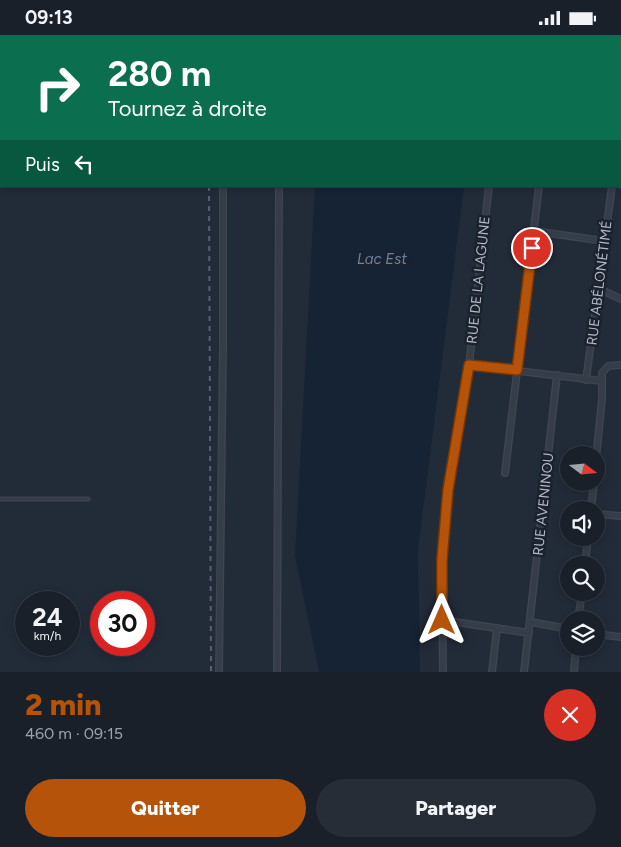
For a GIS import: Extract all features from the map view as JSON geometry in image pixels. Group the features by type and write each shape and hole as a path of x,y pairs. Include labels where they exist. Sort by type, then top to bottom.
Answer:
{"street":[{"path":"219,672 223,187"},
{"path":"277,672 278,187"},
{"name":"RUE DE LA LAGUNE","path":"443,672 442,559 448,490 469,365 489,187"},
{"path":"505,473 539,187"},
{"name":"RUE ABÉLONÉTIMÉ","path":"586,380 612,187"},
{"path":"534,231 604,241"},
{"path":"599,289 621,299"},
{"path":"469,365 602,381"},
{"path":"597,446 604,369 608,366 621,365"},
{"name":"RUE AVENINOU","path":"524,672 557,375"},
{"path":"605,515 621,516"},
{"path":"442,620 529,633"},
{"path":"531,622 560,627"},
{"path":"492,672 497,628"},
{"path":"605,635 621,637"},
{"path":"574,672 575,656"}],"lane":[{"path":"0,499 88,499"}],"water":[{"name":"Lac Est","path":"315,187 464,187 418,550 420,672 319,672 295,556"}],"railway":[{"path":"209,187 211,672"}],"route":[{"path":"442,620 442,559 448,490 469,365 517,370 532,248"}]}
